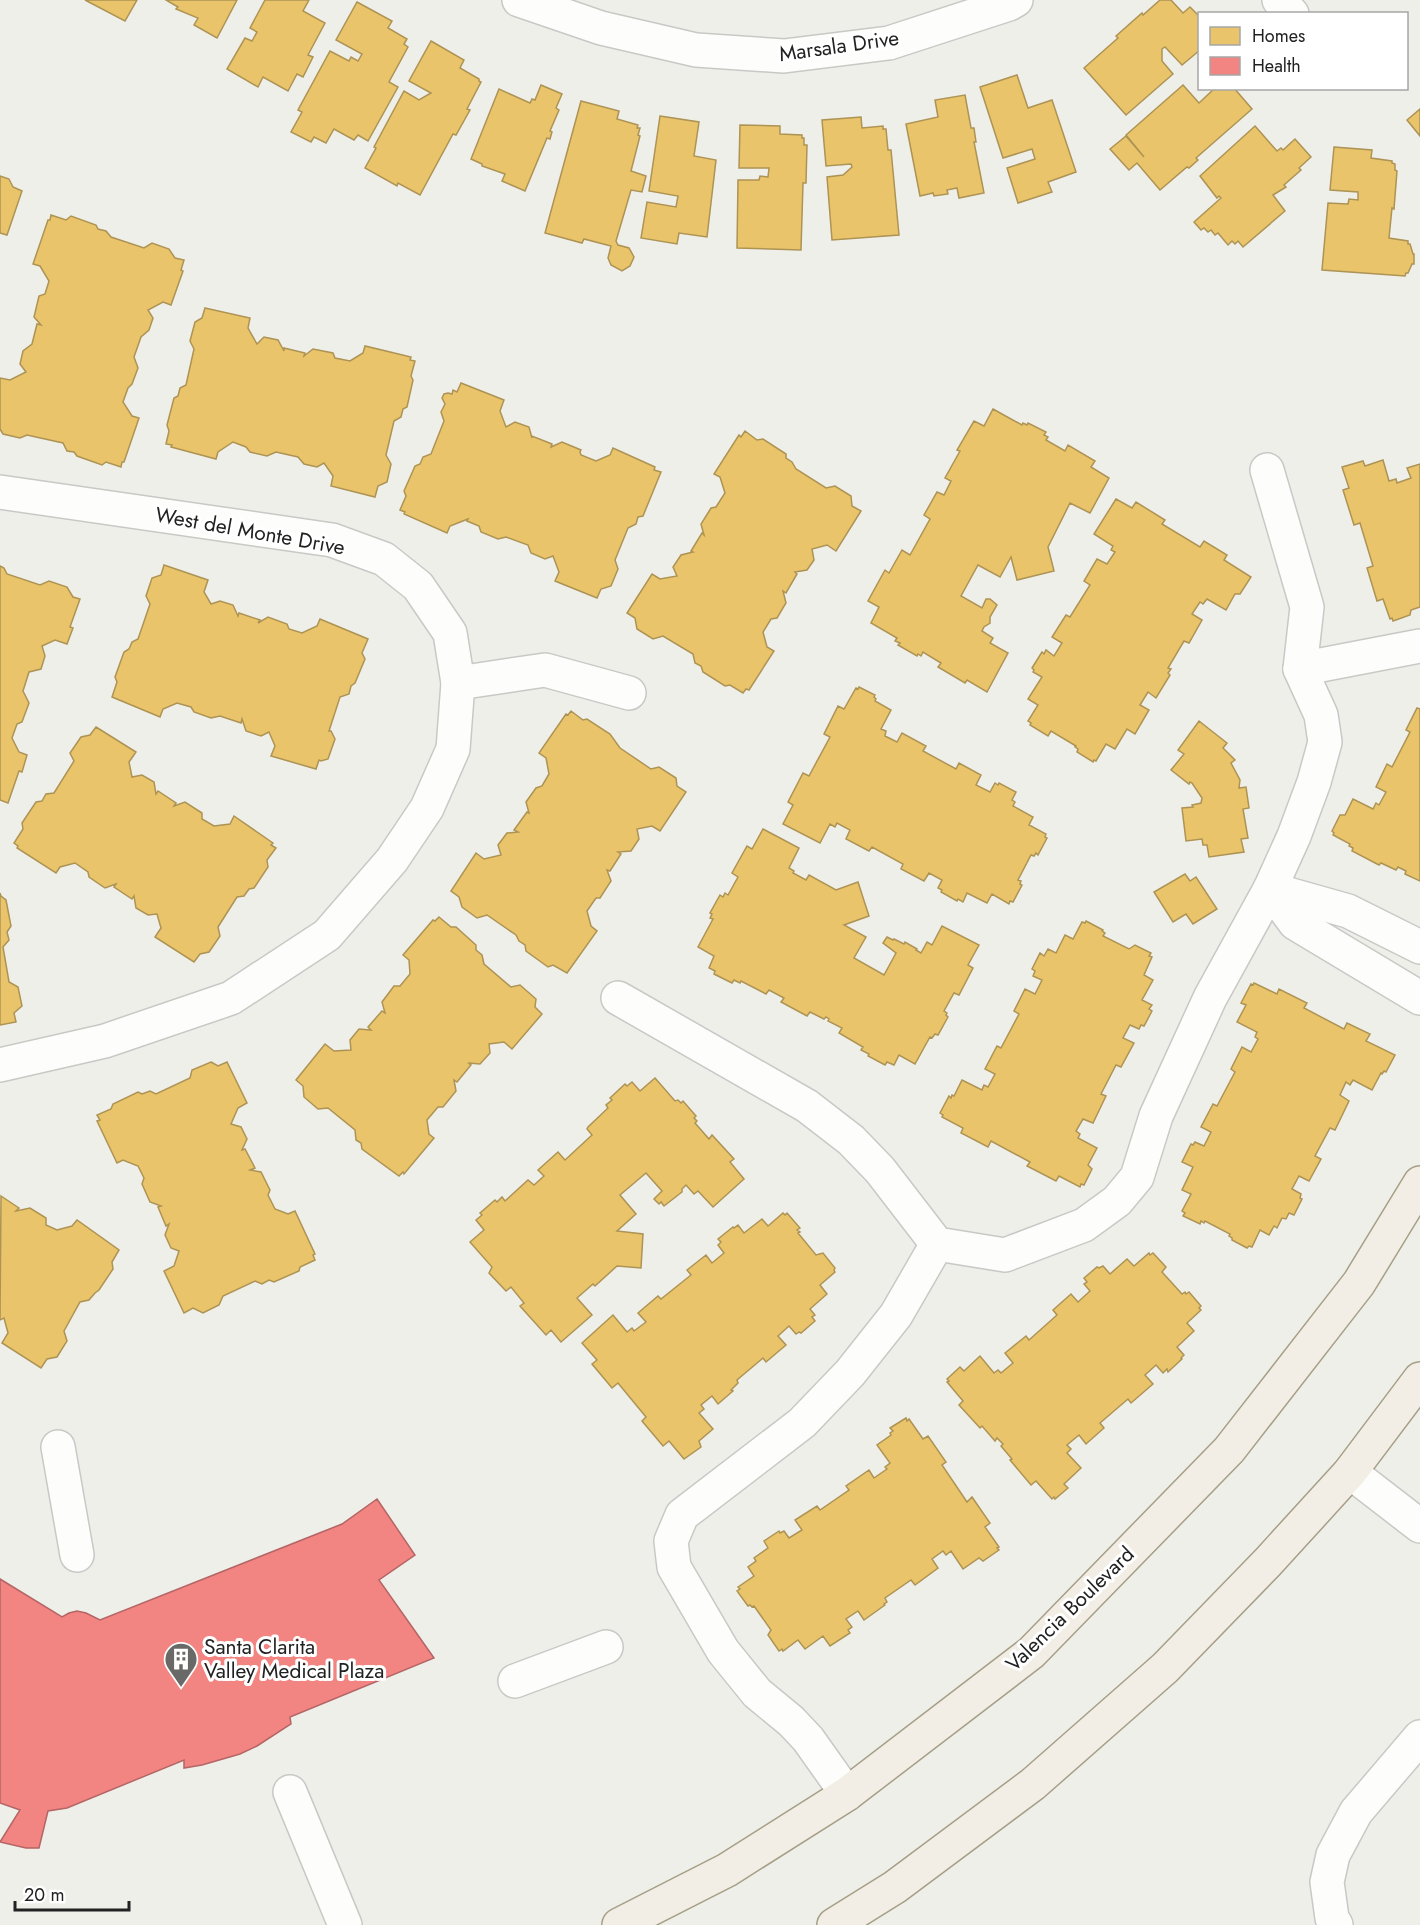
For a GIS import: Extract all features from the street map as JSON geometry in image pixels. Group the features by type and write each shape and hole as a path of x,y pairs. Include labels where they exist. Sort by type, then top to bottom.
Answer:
{"main road":[{"name":"Valencia Boulevard","path":"619,1925 727,1870 847,1794 1031,1653 1229,1450 1359,1283 1420,1183"},
{"path":"834,1925 896,1887 1042,1776 1165,1668 1268,1562 1350,1472 1420,1379"}],"street":[{"name":"Marsala Drive","path":"519,0 601,28 696,50 784,56 889,42 1016,0"},
{"path":"1279,0 1290,12"},
{"path":"618,998 815,1112 851,1140 880,1170 937,1244 1005,1255 1084,1225 1117,1201 1137,1177 1156,1116 1210,998 1270,889 1294,836 1314,782 1325,742 1321,716 1300,669 1307,607 1267,470"},
{"name":"West del Monte Drive","path":"0,492 332,540 384,559 418,586 450,633 458,683 453,749 427,808 392,860 327,935 231,998 105,1041 0,1065"},
{"path":"1300,669 1420,646"},
{"path":"458,683 545,670 629,693"},
{"path":"1270,889 1348,912 1420,947"},
{"path":"1270,889 1295,923 1420,998"},
{"path":"847,1794 808,1739 791,1721 757,1693 723,1651 674,1567 671,1541 682,1515 802,1423 850,1373 896,1315 937,1244"},
{"path":"58,1447 77,1555"},
{"path":"1350,1472 1420,1526"},
{"path":"515,1681 606,1647"},
{"path":"1336,1925 1332,1918 1327,1882 1333,1855 1356,1812 1420,1737"},
{"path":"290,1792 345,1925"}],"building: Homes":[{"path":"85,0 137,0 125,21"},
{"path":"166,0 237,0 217,38 194,25 198,18 176,9 178,7"},
{"path":"265,0 309,0 303,11 325,23 308,55 313,57 303,77 297,74 288,91 263,77 258,87 227,69 245,38 252,41 257,32 250,28"},
{"path":"1160,0 1171,0 1183,13 1190,7 1198,15 1198,52 1182,65 1165,47 1162,49 1162,61 1173,74 1126,115 1084,68 1118,38 1116,36 1142,13 1143,15"},
{"path":"357,2 392,21 388,28 407,39 404,44 408,47 389,82 398,87 368,141 358,135 354,140 334,129 326,143 314,137 311,142 291,132 302,112 298,110 330,51 349,61 351,57 358,61 362,54 336,40"},
{"path":"431,41 464,60 460,68 481,82 467,109 470,110 456,135 453,134 420,195 398,183 397,186 365,168 404,91 419,100 431,93 409,81"},
{"path":"1017,75 1028,108 1052,100 1076,172 1048,182 1052,192 1018,203 1007,168 1035,159 1032,149 1003,158 980,87"},
{"path":"541,85 562,94 556,108 559,110 550,131 552,132 550,139 547,138 525,191 502,181 505,174 482,166 471,159 499,89 530,103 532,99 535,100"},
{"path":"1183,85 1199,103 1213,90 1236,90 1252,109 1196,158 1198,160 1189,168 1187,167 1160,190 1137,163 1129,170 1110,149 1126,136 1144,157 1126,135"},
{"path":"965,95 971,128 974,128 976,142 974,142 984,193 959,198 957,188 947,190 948,194 934,196 933,193 920,196 906,124 938,117 935,100"},
{"path":"581,101 619,111 617,119 638,125 637,128 640,128 631,171 646,176 642,192 631,190 616,241 618,245 629,248 634,257 630,266 622,271 611,265 608,258 611,246 584,239 582,243 545,233"},
{"path":"1420,109 1420,136 1407,120"},
{"path":"660,116 699,122 694,156 716,160 707,237 679,233 677,244 641,238 647,202 676,207 678,196 649,191"},
{"path":"861,117 862,128 883,126 883,129 886,129 888,150 891,150 899,235 832,240 827,177 843,175 852,167 851,164 826,166 822,120"},
{"path":"740,125 780,126 780,134 802,135 804,138 804,145 807,145 806,183 803,183 801,250 737,248 738,180 759,180 760,176 768,177 769,168 739,168"},
{"path":"1255,126 1277,151 1281,148 1283,150 1295,139 1311,157 1299,168 1301,170 1284,185 1286,187 1273,195 1285,211 1243,247 1238,241 1235,244 1232,241 1228,245 1218,233 1215,235 1211,230 1208,232 1204,228 1201,230 1194,222 1221,198 1219,196 1217,198 1200,176"},
{"path":"1334,147 1372,150 1371,158 1392,161 1395,164 1397,171 1394,209 1392,208 1389,238 1408,241 1410,244 1414,254 1414,264 1405,276 1322,270 1328,203 1348,204 1349,199 1358,200 1358,192 1330,190"},
{"path":"0,176 9,179 13,187 22,191 7,235 0,233"},
{"path":"51,215 66,220 71,216 96,225 98,229 106,231 111,237 144,248 152,243 169,249 175,258 184,260 181,270 183,271 171,305 163,302 148,310 153,318 149,330 141,337 134,357 138,368 123,402 132,416 139,418 121,467 106,462 102,465 77,456 74,452 67,451 63,443 27,435 20,438 3,434 0,429 0,378 10,380 26,372 20,364 23,351 32,344 37,324 41,325 34,317 39,296 45,294 49,281 40,266 33,264"},
{"path":"205,308 250,318 248,328 257,344 264,337 278,340 284,351 284,348 305,353 304,356 313,349 333,353 335,358 350,361 363,353 365,346 411,357 410,360 415,361 407,407 403,409 401,417 394,421 386,455 391,464 387,482 378,486 375,497 331,486 333,476 324,463 317,467 304,464 298,457 276,452 267,456 250,452 246,447 233,442 218,452 216,459 166,444 169,431 167,425 174,398 178,396 180,388 186,385 194,349 190,341 195,322 202,318"},
{"path":"461,383 504,400 500,411 506,427 515,422 529,427 532,438 532,436 552,444 551,447 562,442 581,450 581,455 596,461 610,455 613,448 661,472 643,516 638,517 636,524 628,528 615,560 618,569 611,586 601,589 597,598 555,581 559,572 553,556 545,559 531,553 528,545 506,537 498,539 481,532 479,526 467,521 468,519 450,526 447,533 404,514 405,512 400,510 406,496 404,491 415,466 420,464 423,457 431,454 444,421 441,412 445,404 442,398 444,394 452,394 453,390 457,392"},
{"path":"993,409 1022,425 1028,423 1046,432 1044,435 1048,437 1046,440 1065,451 1068,445 1095,461 1091,467 1109,478 1090,513 1070,503 1048,547 1054,571 1017,580 1011,557 1000,577 978,565 961,596 982,608 986,599 990,599 997,605 990,617 990,623 982,631 993,638 990,643 1008,653 987,692 967,680 965,683 938,667 941,663 923,652 921,656 918,654 917,656 898,645 900,643 895,641 897,638 871,623 879,607 868,601 885,570 889,573 902,550 910,555 930,519 924,515 937,492 944,495 951,481 945,478 960,451 957,450 974,421 984,426"},
{"path":"745,431 757,440 763,439 786,454 786,458 796,469 826,488 835,486 851,496 852,506 861,511 836,551 827,545 812,549 814,560 807,570 795,572 797,574 786,593 783,591 786,603 777,618 771,619 763,632 767,647 774,651 749,690 746,689 743,693 730,685 725,686 703,672 701,666 695,663 693,654 663,636 653,639 637,629 635,618 627,613 652,574 660,579 677,576 673,567 681,555 693,552 691,551 702,533 704,535 701,524 711,508 716,507 725,493 720,477 714,474 739,435 741,437"},
{"path":"1383,460 1389,481 1396,479 1397,483 1411,478 1407,468 1420,464 1420,607 1411,610 1410,615 1393,621 1392,618 1390,619 1383,599 1377,601 1367,568 1373,566 1360,523 1354,525 1343,490 1349,488 1342,467 1363,461 1365,466"},
{"path":"1116,499 1132,508 1136,502 1165,520 1162,524 1200,547 1204,541 1227,555 1224,560 1251,577 1240,594 1235,594 1226,610 1207,599 1203,604 1200,602 1192,614 1202,620 1189,643 1184,641 1168,668 1171,669 1168,673 1170,675 1156,698 1148,692 1140,705 1149,710 1135,734 1127,729 1115,749 1106,744 1096,761 1093,762 1077,752 1076,746 1051,731 1048,736 1030,725 1028,721 1038,705 1028,699 1042,677 1033,672 1032,668 1042,652 1044,654 1046,650 1054,656 1062,643 1052,637 1066,615 1070,617 1090,585 1084,581 1097,559 1107,564 1115,552 1111,550 1113,546 1094,534"},
{"path":"164,565 208,580 204,592 211,604 220,601 233,605 238,616 239,613 260,620 258,623 268,617 287,624 289,629 302,633 317,626 320,619 368,639 362,653 365,659 355,683 351,686 349,694 340,697 329,731 335,739 328,759 319,760 316,769 271,756 275,746 269,732 261,736 246,731 242,719 241,723 220,716 211,718 194,712 191,707 177,703 163,709 160,717 112,697 117,682 115,677 124,652 129,649 132,642 138,639 150,604 146,596 152,578 161,575"},
{"path":"0,566 7,574 40,585 49,581 67,587 73,597 80,599 70,627 73,628 67,644 55,640 42,646 45,656 41,669 29,672 23,691 29,703 22,722 17,724 12,738 19,752 27,755 8,803 0,800"},
{"path":"859,687 875,695 875,701 891,710 881,729 886,731 885,736 897,742 902,733 926,746 923,751 956,769 959,763 981,775 976,785 990,792 995,783 998,785 999,783 1016,792 1012,800 1015,802 1013,806 1033,817 1029,825 1046,834 1047,838 1038,855 1036,853 1034,856 1031,855 1018,880 1022,885 1013,902 1010,901 1009,904 992,894 987,903 967,893 963,902 958,899 957,901 938,888 942,880 929,873 924,881 901,869 903,864 872,847 869,851 846,839 850,830 837,823 835,827 830,824 820,843 783,824 793,805 788,802 803,773 809,776 830,737 824,734 838,706 844,709 856,688"},
{"path":"1417,708 1420,709 1420,881 1405,874 1406,871 1398,867 1396,870 1381,863 1379,865 1352,851 1350,844 1333,835 1332,831 1340,815 1345,815 1353,799 1373,809 1376,803 1379,805 1386,792 1376,787 1387,764 1392,767 1410,732 1406,730"},
{"path":"571,711 610,734 620,748 651,769 659,767 676,778 677,786 686,792 660,831 652,826 637,829 639,839 631,851 618,852 621,854 610,871 607,870 611,881 600,898 596,898 587,911 591,926 597,931 567,973 553,965 548,967 526,951 525,945 516,935 487,915 477,918 462,907 459,897 451,891 476,853 484,859 501,855 498,845 507,833 518,832 514,830 527,812 529,813 526,802 536,788 542,786 549,774 546,758 539,753 566,714 568,715"},
{"path":"1199,721 1227,743 1223,748 1235,760 1231,763 1240,780 1239,788 1246,787 1249,808 1243,809 1248,838 1241,839 1244,852 1209,857 1207,845 1203,845 1202,839 1186,841 1182,808 1193,807 1192,805 1201,803 1202,798 1192,783 1189,784 1171,770 1184,754 1178,750"},
{"path":"96,727 136,752 129,762 132,777 142,775 154,782 156,794 158,791 176,803 174,806 185,802 202,813 202,819 214,826 230,824 234,816 273,843 271,845 276,848 267,860 268,867 254,888 249,889 244,896 237,897 218,927 220,936 209,952 200,954 194,962 155,937 161,928 157,914 148,915 136,908 134,896 132,899 114,887 116,884 105,888 75,863 60,867 56,873 17,848 18,846 14,843 23,829 22,823 36,802 42,801 46,794 54,793 74,761 70,753 81,737 90,735"},
{"path":"763,829 799,848 789,868 794,871 793,873 806,880 809,875 836,890 858,882 869,916 844,925 866,937 854,958 884,975 896,953 883,943 887,937 904,944 905,942 921,953 927,942 932,945 942,926 979,945 968,965 973,968 959,995 954,993 944,1011 948,1017 938,1035 930,1037 915,1064 899,1055 894,1065 887,1062 885,1065 868,1056 869,1054 861,1050 863,1047 839,1033 842,1028 828,1021 826,1017 824,1019 810,1012 807,1016 781,1002 784,998 769,990 766,994 741,981 740,983 734,980 732,983 714,974 715,971 709,968 714,956 698,947 713,919 710,918 712,914 710,913 720,895 723,897 725,893 728,895 738,877 732,873 747,846 752,849"},
{"path":"1185,874 1190,881 1196,877 1217,909 1193,924 1186,914 1173,922 1154,892"},
{"path":"0,893 6,900 11,926 7,932 9,940 3,947 9,982 18,987 22,1006 14,1013 16,1022 0,1025"},
{"path":"439,917 451,927 456,927 476,945 476,950 482,955 484,964 511,987 520,985 536,999 535,1007 542,1014 512,1049 504,1042 489,1044 490,1053 480,1064 468,1063 471,1065 457,1082 454,1080 456,1091 443,1107 438,1107 427,1120 429,1134 434,1138 404,1174 403,1172 399,1176 362,1149 361,1143 356,1140 355,1130 328,1108 318,1109 304,1097 303,1086 296,1080 325,1044 334,1051 351,1050 350,1040 359,1029 371,1030 368,1027 382,1011 385,1013 382,1002 394,986 400,986 410,974 409,960 403,955 433,920"},
{"path":"1086,921 1103,930 1105,933 1103,936 1129,949 1135,945 1151,953 1149,956 1152,957 1144,975 1153,980 1142,1000 1152,1005 1149,1009 1152,1011 1144,1026 1141,1025 1139,1029 1130,1025 1123,1038 1134,1043 1121,1067 1116,1065 1101,1094 1106,1096 1093,1123 1083,1119 1076,1131 1080,1134 1078,1138 1097,1148 1088,1165 1092,1169 1084,1185 1081,1184 1080,1187 1059,1176 1056,1181 1027,1166 1030,1162 991,1141 988,1147 961,1133 963,1128 942,1117 940,1113 949,1096 951,1098 952,1095 954,1096 962,1080 982,1090 984,1085 988,1087 995,1074 985,1069 997,1046 1001,1048 1019,1014 1014,1011 1025,989 1035,994 1042,980 1033,976 1035,971 1032,969 1040,953 1044,956 1048,949 1056,953 1065,935 1073,939 1082,922"},
{"path":"1254,983 1277,994 1279,989 1307,1003 1304,1008 1344,1029 1347,1023 1370,1034 1366,1041 1395,1055 1386,1072 1381,1073 1372,1090 1353,1080 1350,1085 1346,1082 1340,1095 1349,1101 1335,1130 1330,1128 1315,1156 1321,1159 1309,1181 1299,1176 1292,1189 1301,1194 1302,1199 1294,1215 1289,1213 1286,1219 1282,1218 1277,1228 1274,1226 1269,1235 1260,1230 1252,1247 1247,1248 1232,1240 1230,1234 1205,1221 1204,1223 1201,1221 1200,1224 1183,1216 1185,1213 1182,1211 1191,1194 1182,1190 1193,1167 1182,1162 1191,1144 1195,1142 1204,1146 1211,1132 1201,1127 1213,1104 1217,1106 1235,1072 1231,1069 1242,1047 1251,1052 1258,1039 1255,1037 1257,1032 1237,1022 1246,1005 1241,1003 1251,984"},
{"path":"211,1062 218,1066 227,1062 247,1103 238,1108 231,1124 241,1127 247,1139 242,1150 245,1149 255,1168 250,1170 261,1172 270,1190 268,1195 275,1209 288,1214 295,1211 315,1254 313,1255 315,1260 300,1267 299,1271 274,1282 269,1280 262,1284 255,1281 223,1296 219,1305 203,1313 193,1308 184,1313 164,1271 174,1266 179,1251 171,1248 165,1235 169,1224 166,1226 158,1207 161,1206 150,1202 142,1184 144,1178 138,1166 123,1160 117,1163 97,1121 100,1120 97,1115 138,1092 142,1094 150,1091 156,1094 190,1078 192,1070"},
{"path":"655,1078 675,1101 678,1100 681,1103 683,1101 696,1116 695,1123 709,1139 712,1135 734,1159 730,1162 744,1179 713,1207 698,1191 694,1194 686,1185 682,1192 664,1206 661,1202 659,1204 654,1199 662,1191 646,1173 620,1195 636,1214 617,1231 643,1234 641,1268 617,1266 595,1286 593,1284 577,1298 592,1315 561,1342 551,1330 546,1335 520,1306 524,1303 511,1287 506,1291 489,1273 492,1267 470,1242 484,1230 476,1220 482,1215 480,1213 495,1200 497,1202 502,1197 505,1201 528,1180 534,1185 544,1176 538,1170 558,1152 565,1160 592,1135 588,1127 608,1108 606,1105 612,1100 610,1098 625,1084 627,1086 632,1082 640,1091"},
{"path":"1,1196 19,1208 16,1211 30,1208 46,1218 46,1225 57,1230 72,1226 77,1220 119,1250 112,1262 113,1269 99,1290 89,1300 80,1302 64,1331 67,1341 57,1357 47,1359 41,1368 2,1343 8,1333 4,1318 0,1320"},
{"path":"783,1213 785,1215 787,1213 800,1228 797,1230 800,1232 798,1233 816,1255 823,1253 835,1268 835,1272 820,1285 827,1294 810,1309 815,1315 812,1317 815,1321 801,1333 796,1334 789,1326 778,1336 786,1345 766,1362 763,1358 737,1380 738,1383 731,1390 733,1391 718,1404 712,1396 701,1405 704,1409 699,1413 713,1429 699,1441 701,1447 684,1459 669,1441 663,1446 642,1421 646,1417 618,1383 612,1388 592,1364 597,1360 582,1343 613,1315 627,1332 632,1328 634,1331 646,1322 638,1313 658,1296 661,1299 691,1275 687,1270 706,1255 712,1263 724,1253 718,1245 721,1242 718,1239 733,1227 738,1225 744,1233 762,1219 768,1226"},
{"path":"1149,1253 1150,1255 1153,1253 1166,1267 1162,1272 1182,1294 1189,1292 1201,1306 1199,1308 1201,1310 1187,1323 1194,1331 1177,1347 1184,1355 1168,1372 1167,1369 1163,1373 1156,1365 1145,1375 1153,1384 1131,1403 1128,1399 1100,1423 1104,1428 1086,1444 1079,1435 1067,1445 1071,1449 1067,1453 1081,1468 1064,1484 1068,1488 1052,1499 1036,1481 1031,1485 1010,1460 1012,1459 1001,1446 1003,1444 997,1438 995,1441 982,1426 980,1428 959,1405 963,1401 947,1379 960,1367 964,1371 980,1356 994,1373 998,1370 1001,1373 1013,1363 1005,1353 1026,1336 1029,1340 1057,1315 1053,1310 1071,1294 1078,1302 1090,1291 1084,1284 1087,1282 1084,1278 1097,1267 1103,1266 1110,1274 1127,1259 1134,1266"},
{"path":"906,1418 923,1439 928,1436 946,1462 942,1465 967,1502 972,1497 990,1523 985,1527 999,1550 983,1561 979,1558 963,1569 951,1551 946,1555 943,1551 932,1559 938,1568 915,1585 911,1580 885,1598 887,1602 885,1605 864,1620 858,1611 846,1619 852,1627 848,1630 850,1633 830,1646 823,1636 805,1649 798,1640 783,1651 782,1649 779,1651 768,1635 771,1630 754,1606 748,1606 737,1591 740,1589 738,1587 754,1576 748,1567 756,1561 754,1558 768,1548 764,1541 779,1531 780,1533 784,1531 789,1538 802,1530 795,1520 817,1506 820,1510 849,1490 846,1486 869,1470 874,1478 887,1469 885,1467 890,1463 877,1445 891,1435 893,1431 890,1428"}],"building: Health":[{"name":"Santa Clarita Valley Medical Plaza","path":"377,1499 415,1555 379,1580 434,1658 290,1717 291,1724 240,1754 184,1768 184,1760 67,1808 48,1811 39,1848 26,1848 0,1842 20,1810 0,1803 0,1579 62,1617 77,1611 100,1620 342,1524"}],"place":[{"name":"Santa Clarita Valley Medical Plaza","path":"181,1688"}]}
